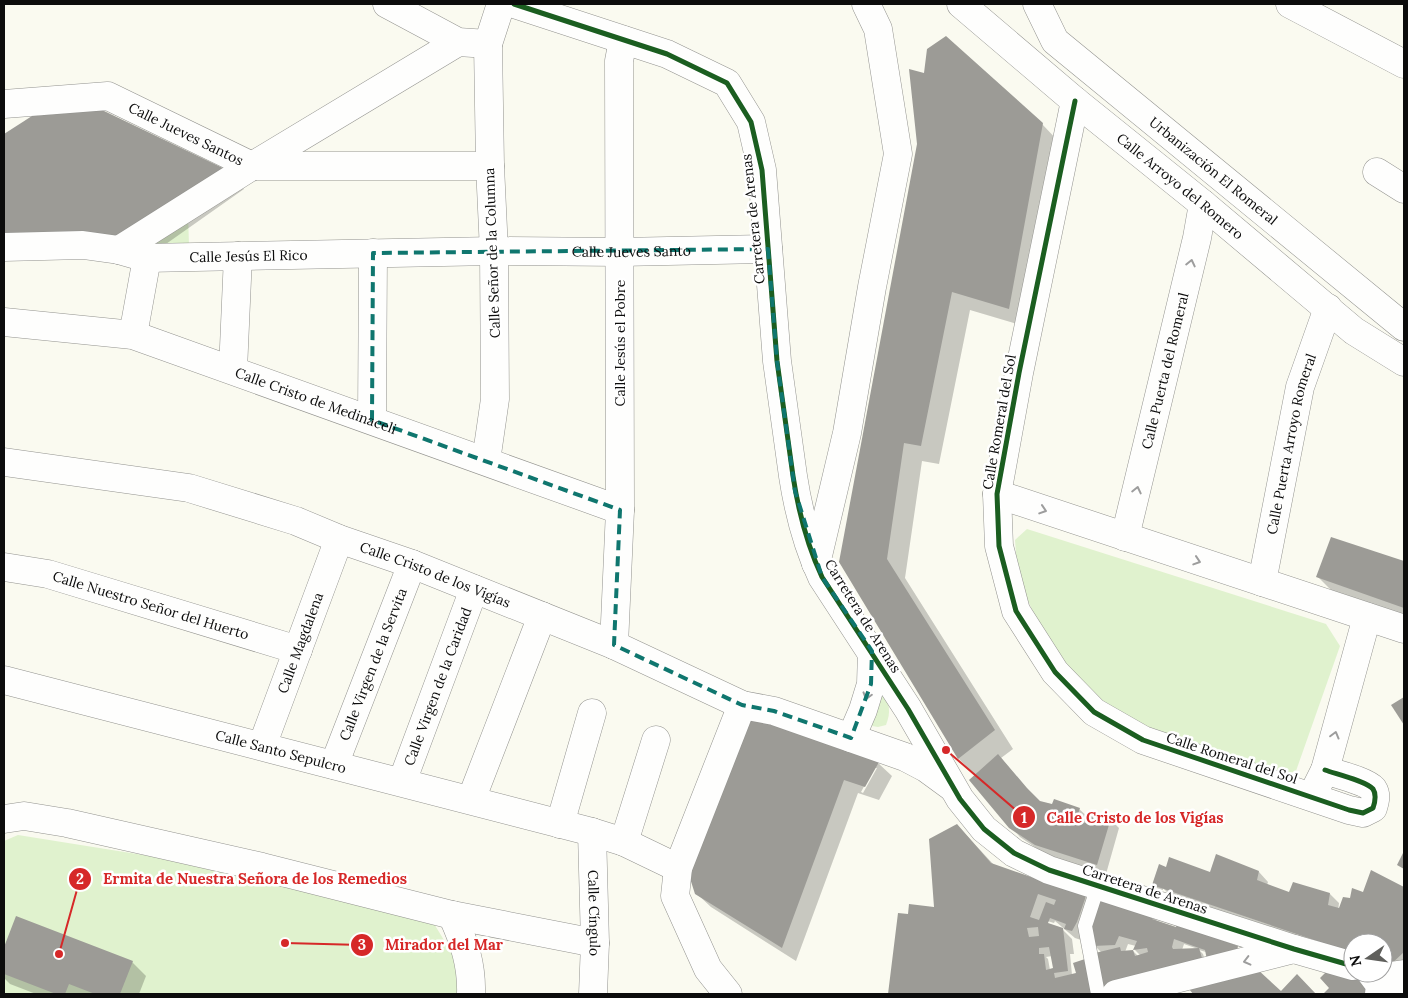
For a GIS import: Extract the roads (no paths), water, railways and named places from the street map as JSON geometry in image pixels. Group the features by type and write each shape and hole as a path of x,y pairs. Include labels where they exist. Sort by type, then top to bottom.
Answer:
{"street":[{"path":"387,4 458,42 488,44"},
{"name":"Calle Señor de la Columna","path":"486,461 495,400 494,251 490,166 488,44 501,4"},
{"name":"Carretera de Arenas","path":"514,4 667,54 727,83 751,122 762,170 777,362 795,491 816,564 822,577 908,709 952,788 984,830 1014,853 1049,870 1343,963"},
{"path":"816,564 847,433 872,287 898,154 878,29 866,4"},
{"name":"Calle Arroyo del Romero","path":"960,4 1074,101 1203,204 1354,331 1404,362"},
{"name":"Urbanización El Romeral","path":"1037,4 1055,41 1404,327"},
{"path":"1290,4 1404,64"},
{"name":"Calle Jesús el Pobre","path":"614,646 620,510 619,61 623,40"},
{"path":"119,250 252,166 458,42"},
{"name":"Calle Jueves Santos","path":"5,106 108,96 252,166 490,166"},
{"name":"Calle Romeral del Sol","path":"1074,101 1019,373 997,494 999,546 1016,610 1055,672 1094,712 1143,740 1349,810 1363,813 1373,808 1376,799 1374,790 1368,785 1325,770"},
{"path":"1377,172 1404,189"},
{"name":"Calle Puerta del Romeral","path":"1125,537 1195,248 1203,204"},
{"name":"Calle Jesús El Rico","path":"4,247 83,245 119,250 146,258 494,251"},
{"name":"Calle Jueves Santo","path":"494,251 620,252 768,249"},
{"path":"372,420 374,253"},
{"path":"233,370 238,256"},
{"path":"133,336 146,258"},
{"name":"Calle Puerta Arroyo Romeral","path":"1262,582 1300,387 1328,308"},
{"name":"Calle Cristo de Medinaceli","path":"4,322 133,336 233,370 620,510"},
{"name":"Calle Cristo de los Vigías","path":"4,462 188,488 296,522 412,564 542,616 614,646 742,705 774,711 883,749 926,768 952,788"},
{"path":"997,494 1404,629"},
{"name":"Calle Magdalena","path":"262,746 339,539"},
{"name":"Calle Virgen de la Servita","path":"334,765 412,564"},
{"name":"Calle Nuestro Señor del Huerto","path":"5,574 48,574 298,650"},
{"name":"Calle Virgen de la Caridad","path":"402,782 474,589"},
{"path":"471,800 542,616"},
{"name":"Calle Romeral del Sol","path":"1312,796 1325,770 1367,617"},
{"path":"851,738 863,710 870,684 872,651"},
{"name":"Calle Santo Sepulcro","path":"4,680 592,832 624,842 678,868"},
{"path":"728,994 708,969 675,896 678,868 742,705"},
{"path":"883,749 895,742 905,728 908,709"},
{"path":"560,824 592,713"},
{"path":"624,842 656,740"},
{"path":"4,820 24,816 67,823 262,867 452,915 596,944"},
{"name":"Calle Cíngulo","path":"592,832 596,944 593,994"},
{"path":"452,915 467,951 472,982 471,994"},
{"path":"1116,994 1294,949"}],"lane":[{"path":"1098,886 1085,926 1098,994"}],"place":[{"name":"Calle Cristo de los Vigías","path":"946,750"},
{"name":"Mirador del Mar","path":"285,943"},
{"name":"Ermita de Nuestra Señora de los Remedios","path":"59,954"}]}
